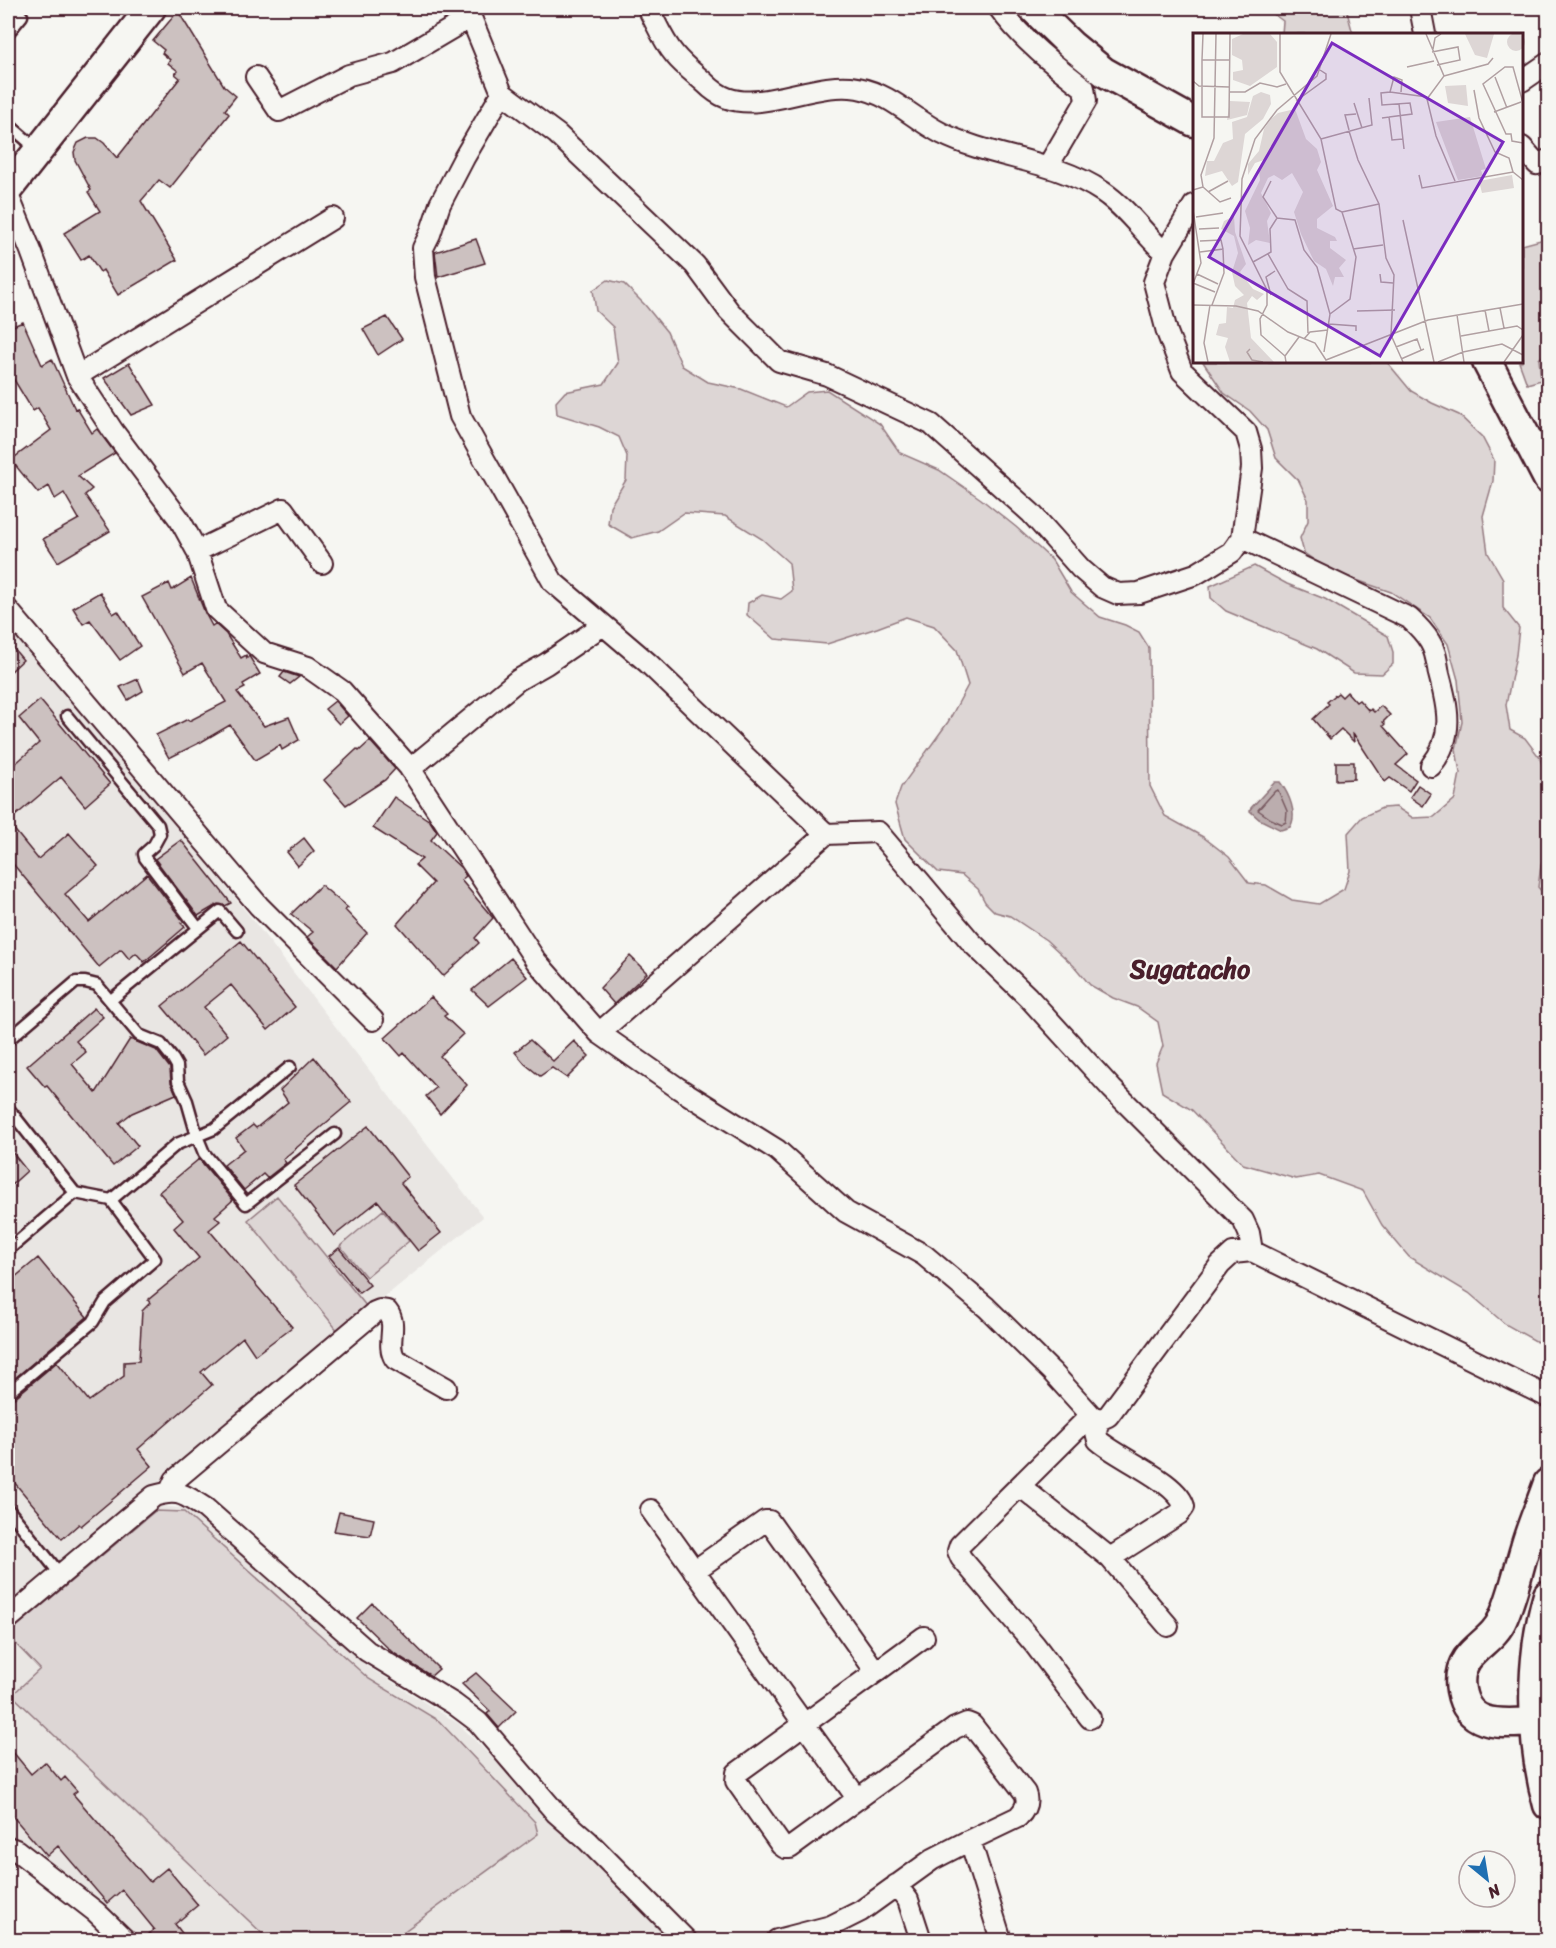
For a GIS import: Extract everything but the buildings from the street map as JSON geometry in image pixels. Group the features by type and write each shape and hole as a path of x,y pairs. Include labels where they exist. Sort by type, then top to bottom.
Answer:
{"street":[{"path":"8,189 151,8"},
{"path":"648,8 675,56 715,92 727,99 763,100 838,86 858,88 887,97 941,133 976,146 1048,166 1103,192 1128,213 1165,253"},
{"path":"999,8 1013,27 1042,55 1084,88 1086,101 1048,166"},
{"path":"1033,8 1071,45 1104,72 1193,121"},
{"path":"1420,8 1425,33"},
{"path":"256,77 279,111 349,75 393,63 469,12 502,93 557,134 687,257 729,311 779,362 826,375 931,424 1031,513 1081,569 1102,587 1118,594 1138,593 1196,574 1232,552 1242,538 1251,484 1251,449 1246,432 1182,371 1167,332 1154,282 1165,253 1193,207"},
{"path":"1523,80 1548,63"},
{"path":"502,93 475,135 440,204 423,249 425,277 460,416 553,582 648,663 826,834"},
{"path":"1523,149 1537,164 1548,160"},
{"path":"8,195 77,376 113,431 180,520 197,551 216,609 264,653 308,667 342,691 410,769 536,961 599,1033 678,1088 777,1150 846,1212 924,1255 986,1307 1095,1417 1098,1440 1167,1485 1181,1499 1184,1506 1179,1514 1110,1558"},
{"path":"77,376 333,218"},
{"path":"1488,363 1548,479"},
{"path":"197,551 283,510 322,563"},
{"path":"1242,538 1409,618 1422,630 1432,645 1448,710 1446,739 1441,754 1431,766"},
{"path":"8,610 259,906 373,1020"},
{"path":"410,769 518,680 603,625"},
{"path":"599,1033 826,834 878,832 971,942 1028,997 1112,1089 1243,1220 1249,1233 1252,1251"},
{"path":"1090,1718 1035,1645 961,1558 958,1551 960,1545 1020,1486 1095,1417 1108,1416 1220,1265 1233,1253 1252,1251 1548,1397"},
{"path":"170,1491 175,1480 380,1310 387,1311 393,1320 390,1352 395,1359 446,1388"},
{"path":"1535,1722 1490,1723 1477,1717 1468,1709 1460,1681 1462,1668 1467,1659 1492,1635 1502,1621 1525,1545 1548,1483"},
{"path":"1020,1486 1110,1558 1168,1626"},
{"path":"8,1619 154,1496 170,1491 184,1496 205,1508 367,1651 454,1704 478,1722 556,1813 588,1841 686,1941"},
{"path":"651,1510 857,1798"},
{"path":"694,1571 765,1521 769,1521 876,1672"},
{"path":"1548,1595 1536,1667 1535,1722 1538,1756 1548,1805"},
{"path":"777,1941 831,1926 861,1911 933,1859 1018,1817 1024,1811 1027,1800 1025,1793 977,1731 967,1723 956,1728 790,1848 785,1848 775,1836 736,1781 737,1773 924,1637"},
{"path":"970,1840 1001,1941"},
{"path":"8,1847 16,1850 96,1912 125,1941"},
{"path":"897,1886 908,1900 921,1941"}],"lane":[{"path":"8,33 22,16 12,8"},
{"path":"8,124 38,150"},
{"path":"67,716 158,825 160,834 154,845 144,854 145,858 198,928"},
{"path":"111,1000 220,911 237,931"},
{"path":"8,1040 76,982 97,985 139,1035 161,1044 173,1059 177,1066 178,1081 204,1153 246,1204 335,1134"},
{"path":"111,1200 177,1144 214,1129 290,1067"},
{"path":"8,1108 75,1193 111,1200 155,1259 105,1302 93,1322 8,1393"},
{"path":"8,1250 75,1193"},
{"path":"8,1509 60,1574"}],"shaded area":[{"path":"1265,8 1346,8 1353,33 1282,33 1283,21"},
{"path":"1548,238 1548,351 1539,359 1541,380 1527,384 1519,363 1523,363 1523,245"},
{"path":"608,280 624,284 667,332 682,366 708,382 741,389 786,407 807,392 827,390 880,424 900,453 939,470 1016,527 1052,560 1071,592 1100,617 1139,632 1149,648 1150,786 1165,816 1203,837 1229,857 1249,883 1266,885 1292,900 1319,904 1344,889 1350,871 1348,833 1362,817 1382,808 1396,807 1413,818 1434,817 1455,799 1460,773 1456,749 1462,722 1458,680 1448,644 1430,618 1391,592 1330,571 1304,553 1300,538 1308,521 1308,500 1299,481 1276,458 1267,430 1250,411 1224,393 1204,363 1388,363 1411,391 1459,415 1482,437 1494,460 1493,481 1483,516 1488,553 1503,579 1503,608 1519,628 1506,705 1510,730 1525,738 1540,758 1548,782 1548,842 1538,887 1548,899 1548,1348 1505,1324 1469,1293 1409,1257 1382,1225 1363,1191 1319,1175 1296,1179 1243,1164 1192,1110 1162,1092 1156,1063 1163,1046 1158,1022 1137,1007 1113,998 1090,985 1074,966 1046,940 1010,916 995,912 985,902 978,889 962,875 938,872 905,839 895,804 901,787 948,722 968,685 957,650 934,626 906,617 827,644 775,639 747,615 748,603 762,595 781,599 792,591 789,563 762,539 725,516 684,513 658,531 632,538 608,524 610,506 626,480 627,456 619,437 599,427 557,414 556,402 565,392 604,384 618,363 613,327 596,311 593,290"},
{"path":"1254,566 1287,584 1325,599 1388,636 1393,652 1393,664 1382,674 1354,673 1317,649 1226,611 1211,598 1210,586"},
{"path":"8,620 249,915 483,1217 371,1308 175,1476 8,1613"},
{"path":"277,1196 367,1307 338,1331 248,1220"},
{"path":"383,1210 409,1241 366,1277 340,1246"},
{"path":"157,1506 181,1508 193,1513 365,1665 459,1724 671,1940 137,1940 122,1924 8,1839 8,1629"},
{"path":"155,1511 184,1512 369,1679 439,1721 535,1822 538,1834 392,1940 269,1940 12,1695 40,1669 8,1634"}],"water":[{"path":"1275,782 1280,782 1293,810 1290,827 1281,830 1259,819 1250,811"}],"district":[{"name":"Sugatacho","path":"1190,969"}]}
